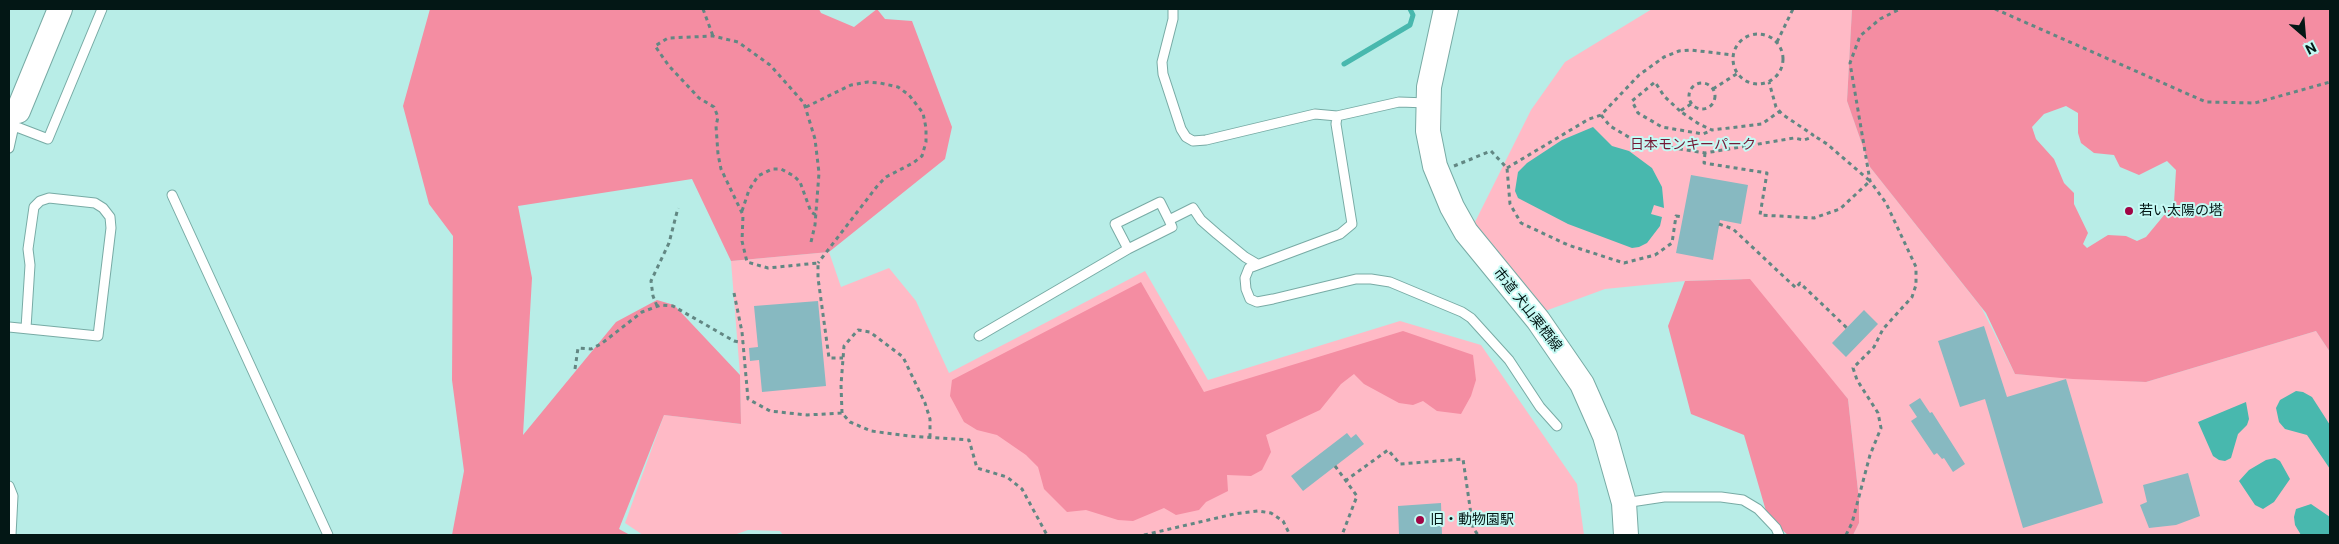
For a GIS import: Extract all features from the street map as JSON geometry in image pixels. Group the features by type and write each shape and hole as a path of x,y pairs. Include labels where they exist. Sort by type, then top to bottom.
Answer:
{"street":[{"path":"14,120 60,9"},
{"name":"市道 犬山栗栖線","path":"1446,9 1429,95 1428,131 1432,153 1452,207 1466,232 1538,320 1582,384 1605,436 1624,503 1626,535"}],"lane":[{"path":"9,148 14,120 48,140 102,9"},
{"path":"1173,9 1173,19 1162,62 1163,74 1181,130 1186,137 1193,141 1206,140 1315,114 1338,116 1429,95"},
{"path":"1338,116 1336,124 1352,224 1340,234 1249,268 1245,278 1246,289 1250,299 1257,302 1342,282 1371,279 1390,282 1462,312 1481,327 1509,360 1540,407 1557,426"},
{"path":"172,195 328,535"},
{"path":"9,327 98,336 111,228 110,218 103,208 96,203 49,198 40,201 34,207 28,250 30,265 26,328"},
{"path":"979,336 1128,249 1172,227 1160,202 1116,224 1128,249"},
{"path":"1169,220 1193,208 1201,220 1217,234 1245,257 1257,264"},
{"path":"9,486 13,496 10,535"},
{"path":"1624,503 1664,496 1721,497 1743,500 1758,509 1776,528 1779,535"}],"path":[{"path":"702,9 713,36"},
{"path":"1777,42 1793,9"},
{"path":"1870,181 1850,63 1860,36 1880,19 1900,9"},
{"path":"1995,9 2206,102 2256,103 2330,82"},
{"path":"1755,34 1763,34 1777,42 1783,57 1783,65 1780,72 1768,82 1754,84 1746,81 1738,74 1733,63 1734,55 1741,41 1755,34"},
{"path":"742,212 721,169 716,138 718,118 714,107 699,98 669,66 655,46 668,38 713,36 745,45 770,65 806,107 815,139 819,173 816,215 811,242"},
{"path":"1507,168 1589,119 1601,115 1639,75 1664,57 1679,51 1691,50 1734,55"},
{"path":"1713,89 1738,74"},
{"path":"806,107 851,85 868,82 880,83 898,88 909,95 923,113 926,128 926,142 922,156 913,163 886,177 878,184 818,263 818,278 830,358 843,358"},
{"path":"1712,130 1680,111 1664,96 1656,82 1632,101 1638,113 1662,128 1703,134 1712,130 1762,124 1780,111"},
{"path":"1768,82 1776,107 1780,111 1827,144 1870,181 1886,203 1916,267 1916,285 1912,297 1883,329 1874,347 1853,368 1857,380 1878,412 1881,428 1870,455 1852,523 1846,535"},
{"path":"1702,83 1713,89 1714,101 1708,108 1699,108 1692,104 1689,96 1694,85 1702,83"},
{"path":"1680,111 1692,104"},
{"path":"1601,115 1610,126 1637,142 1705,153 1794,138 1804,140 1813,135"},
{"path":"1446,170 1491,151 1507,168 1510,204 1522,223 1568,245 1624,263 1655,255 1672,243 1676,216 1683,217"},
{"path":"1705,153 1704,163 1767,173 1760,215 1814,218 1840,208 1870,181"},
{"path":"816,215 811,212 800,182 794,176 781,169 772,169 758,176 750,190 742,212 742,241 747,262 768,268 818,263"},
{"path":"657,306 652,296 651,281 669,243 678,208"},
{"path":"1719,224 1740,235 1796,288 1800,283 1846,328"},
{"path":"734,293 737,298 744,343 748,398 770,411 807,415 842,413"},
{"path":"575,369 578,348 591,349 602,344 642,312 657,306 673,306 734,341 744,343"},
{"path":"930,438 930,419 925,403 903,357 870,332 858,330 844,346 841,385 842,413 850,422 871,431 930,438 969,440 977,468 1007,477 1022,489 1047,535"},
{"path":"1346,480 1388,450 1400,464 1463,459 1473,528 1478,535"},
{"path":"1335,466 1357,496 1342,535"},
{"path":"1144,535 1234,514 1258,511 1271,513 1283,521 1290,535"}],"green space":[{"name":"日本モンキーパーク","path":"1652,9 1852,9 1847,101 1870,167 1981,307 2015,374 2146,382 2316,331 2330,352 2330,535 1853,535 1859,523 1859,500 1848,399 1742,279 1685,281 1605,289 1537,314 1472,228 1531,110 1565,62"},
{"path":"829,252 841,287 889,268 916,301 949,373 1145,271 1208,380 1400,321 1481,345 1577,484 1584,535 783,535 780,531 748,530 734,535 643,535 625,523 664,415 741,424 740,375 731,261"}],"shaded area":[{"path":"430,9 819,9 821,13 854,27 877,9 885,19 912,21 952,127 945,159 829,252 731,261 692,179 518,206 532,278 523,435 616,322 657,300 674,305 740,375 741,424 664,415 619,529 630,535 452,535 464,471 452,380 453,236 429,204 403,106"},
{"path":"1852,9 2330,9 2330,352 2316,331 2146,382 2015,374 1986,313 1870,167 1847,101","holes":["2066,106 2078,113 2078,133 2081,143 2094,153 2114,155 2120,167 2139,175 2167,161 2176,170 2174,203 2146,237 2137,241 2126,236 2108,235 2087,248 2083,244 2088,233 2074,204 2074,193 2064,183 2054,159 2036,139 2032,127 2044,114"]},
{"path":"1750,279 1848,399 1859,500 1859,523 1853,535 1788,535 1768,518 1744,435 1691,414 1668,326 1685,281"},
{"path":"1141,282 1204,392 1403,331 1473,355 1476,380 1471,396 1461,414 1437,411 1423,401 1413,405 1399,403 1364,384 1354,374 1341,384 1320,410 1266,435 1271,452 1262,470 1251,476 1227,475 1228,491 1206,502 1199,510 1176,515 1164,508 1133,521 1118,520 1086,510 1067,512 1044,489 1038,467 1026,455 997,435 977,430 964,422 950,396 952,380"}],"water":[{"path":"1593,127 1612,146 1629,151 1652,168 1662,187 1664,208 1654,205 1651,214 1662,217 1660,226 1647,243 1639,247 1632,248 1568,224 1518,198 1515,191 1518,172 1527,163 1562,140"},
{"path":"2296,391 2303,392 2312,397 2330,425 2330,469 2307,435 2285,429 2279,422 2276,408 2280,400"},
{"path":"2246,402 2249,419 2247,425 2238,434 2231,458 2225,461 2219,460 2213,456 2198,422"},
{"path":"2275,458 2280,461 2290,479 2274,502 2263,509 2255,505 2239,481 2249,470 2266,460"},
{"path":"2311,504 2330,517 2330,535 2301,535 2295,525 2296,509"}],"building":[{"path":"1691,175 1748,185 1741,224 1720,220 1713,260 1676,253"},
{"path":"818,301 826,386 762,392 759,360 750,361 749,348 758,347 754,306"},
{"path":"1864,310 1878,324 1846,357 1832,343"},
{"path":"1984,326 2007,397 2066,379 2103,503 2023,528 1985,399 1960,407 1938,341"},
{"path":"1920,398 1930,413 1932,412 1965,464 1953,472 1944,458 1942,459 1937,453 1934,455 1911,421 1917,417 1909,405"},
{"path":"1347,433 1351,438 1356,434 1364,444 1303,491 1291,476"},
{"path":"2188,473 2200,516 2176,525 2149,528 2140,505 2147,502 2143,485"},
{"name":"旧・動物園駅","path":"1441,503 1442,535 1399,535 1398,506"}],"waterway":[{"path":"1344,64 1410,25 1413,15 1410,9"}],"place":[{"name":"若い太陽の塔","path":"2129,211"},
{"name":"旧・動物園駅","path":"1420,520"}]}
